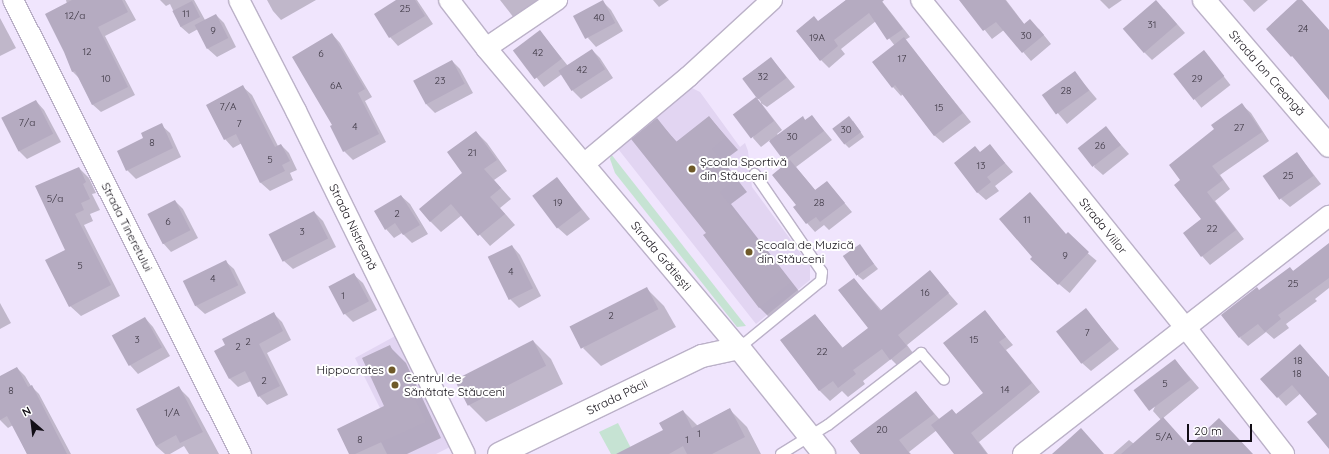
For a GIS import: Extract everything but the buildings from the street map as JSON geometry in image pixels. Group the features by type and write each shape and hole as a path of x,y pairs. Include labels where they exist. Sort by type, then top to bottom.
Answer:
{"street":[{"name":"Strada Tineretului","path":"13,0 241,454"},
{"name":"Strada Nistreană","path":"239,0 300,118 464,454"},
{"name":"Strada Grătiești","path":"449,0 486,48 739,348 824,454"},
{"path":"486,48 556,0"},
{"path":"584,164 688,77 772,0"},
{"name":"Strada Viilor","path":"921,0 1186,328 1284,454"},
{"name":"Strada Ion Creangă","path":"1204,0 1329,146"},
{"path":"1023,454 1329,216"},
{"name":"Strada Păcii","path":"499,454 702,356 739,348"}],"lane":[{"path":"739,348 821,281 822,272 755,174"},
{"path":"781,454 828,424 921,353 944,379"}],"shaded area":[{"path":"688,86 700,92 740,147 745,143 748,151 752,187 810,266 810,280 756,324 615,145"},
{"name":"Centrul de Sănătate Stăuceni","path":"397,335 452,446 436,454 387,454 369,418 382,412 355,358"}],"green space":[{"path":"611,154 746,326 737,327 615,173 610,159"},
{"path":"618,423 634,454 611,454 599,432"}],"place":[{"name":"Școala Sportivă din Stăuceni","path":"692,169"},
{"name":"Școala de Muzică din Stăuceni","path":"749,252"},
{"name":"Hippocrates","path":"392,370"},
{"name":"Centrul de Sănătate Stăuceni","path":"395,385"}]}
